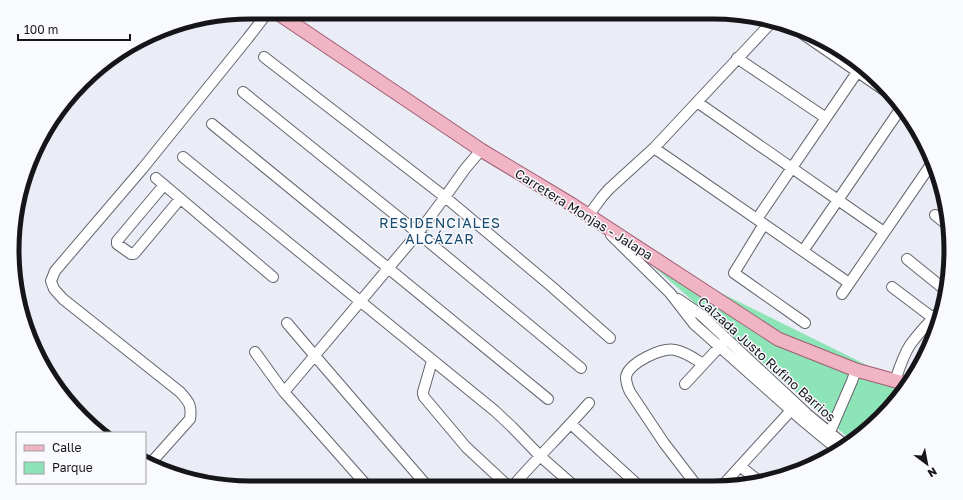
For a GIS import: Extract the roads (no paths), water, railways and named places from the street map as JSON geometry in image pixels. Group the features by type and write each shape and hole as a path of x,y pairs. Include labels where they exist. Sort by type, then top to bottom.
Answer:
{"main road":[{"name":"Carretera Monjas - Jalapa","path":"286,19 481,150 571,204 778,339 856,370 901,382"}],"street":[{"path":"154,460 190,419 191,410 189,402 180,392 63,298 54,289 51,281 55,271 149,173 263,19"},
{"path":"588,216 609,189 654,148 768,26"},
{"path":"824,48 849,64"},
{"path":"264,58 445,197 551,286 610,338"},
{"path":"737,58 826,118"},
{"path":"805,323 734,273 761,221 792,168 859,71"},
{"path":"243,92 418,233 581,368"},
{"path":"697,102 884,232"},
{"path":"803,251 898,112"},
{"path":"212,124 548,399"},
{"path":"654,148 849,283"},
{"path":"284,392 418,233 465,169 481,150"},
{"path":"183,157 500,416 540,456 568,481"},
{"path":"842,294 929,168"},
{"path":"149,173 273,277"},
{"path":"164,185 117,241 117,244 131,254 134,254 180,199"},
{"path":"935,215 942,221"},
{"name":"Calzada Justo Rufino Barrios","path":"600,224 670,293 694,324 719,347 794,407 807,414 841,442"},
{"path":"907,259 941,287"},
{"path":"892,287 934,316"},
{"name":"Calzada Justo Rufino Barrios","path":"670,293 700,314 727,339 834,446"},
{"path":"901,382 899,369 909,347 934,317"},
{"path":"287,323 423,481"},
{"path":"685,384 727,339"},
{"path":"691,481 630,392 627,385 626,376 630,369 645,357 662,350 675,349 688,354 703,364"},
{"path":"255,352 284,392 363,481"},
{"path":"432,361 422,394 466,448 503,481"},
{"path":"830,432 856,370"},
{"path":"516,481 571,424 589,403"},
{"path":"726,481 794,407"},
{"path":"571,424 634,481"},
{"path":"740,466 754,477"}],"district":[{"name":"RESIDENCIALES ALCÁZAR","path":"440,230"}]}
